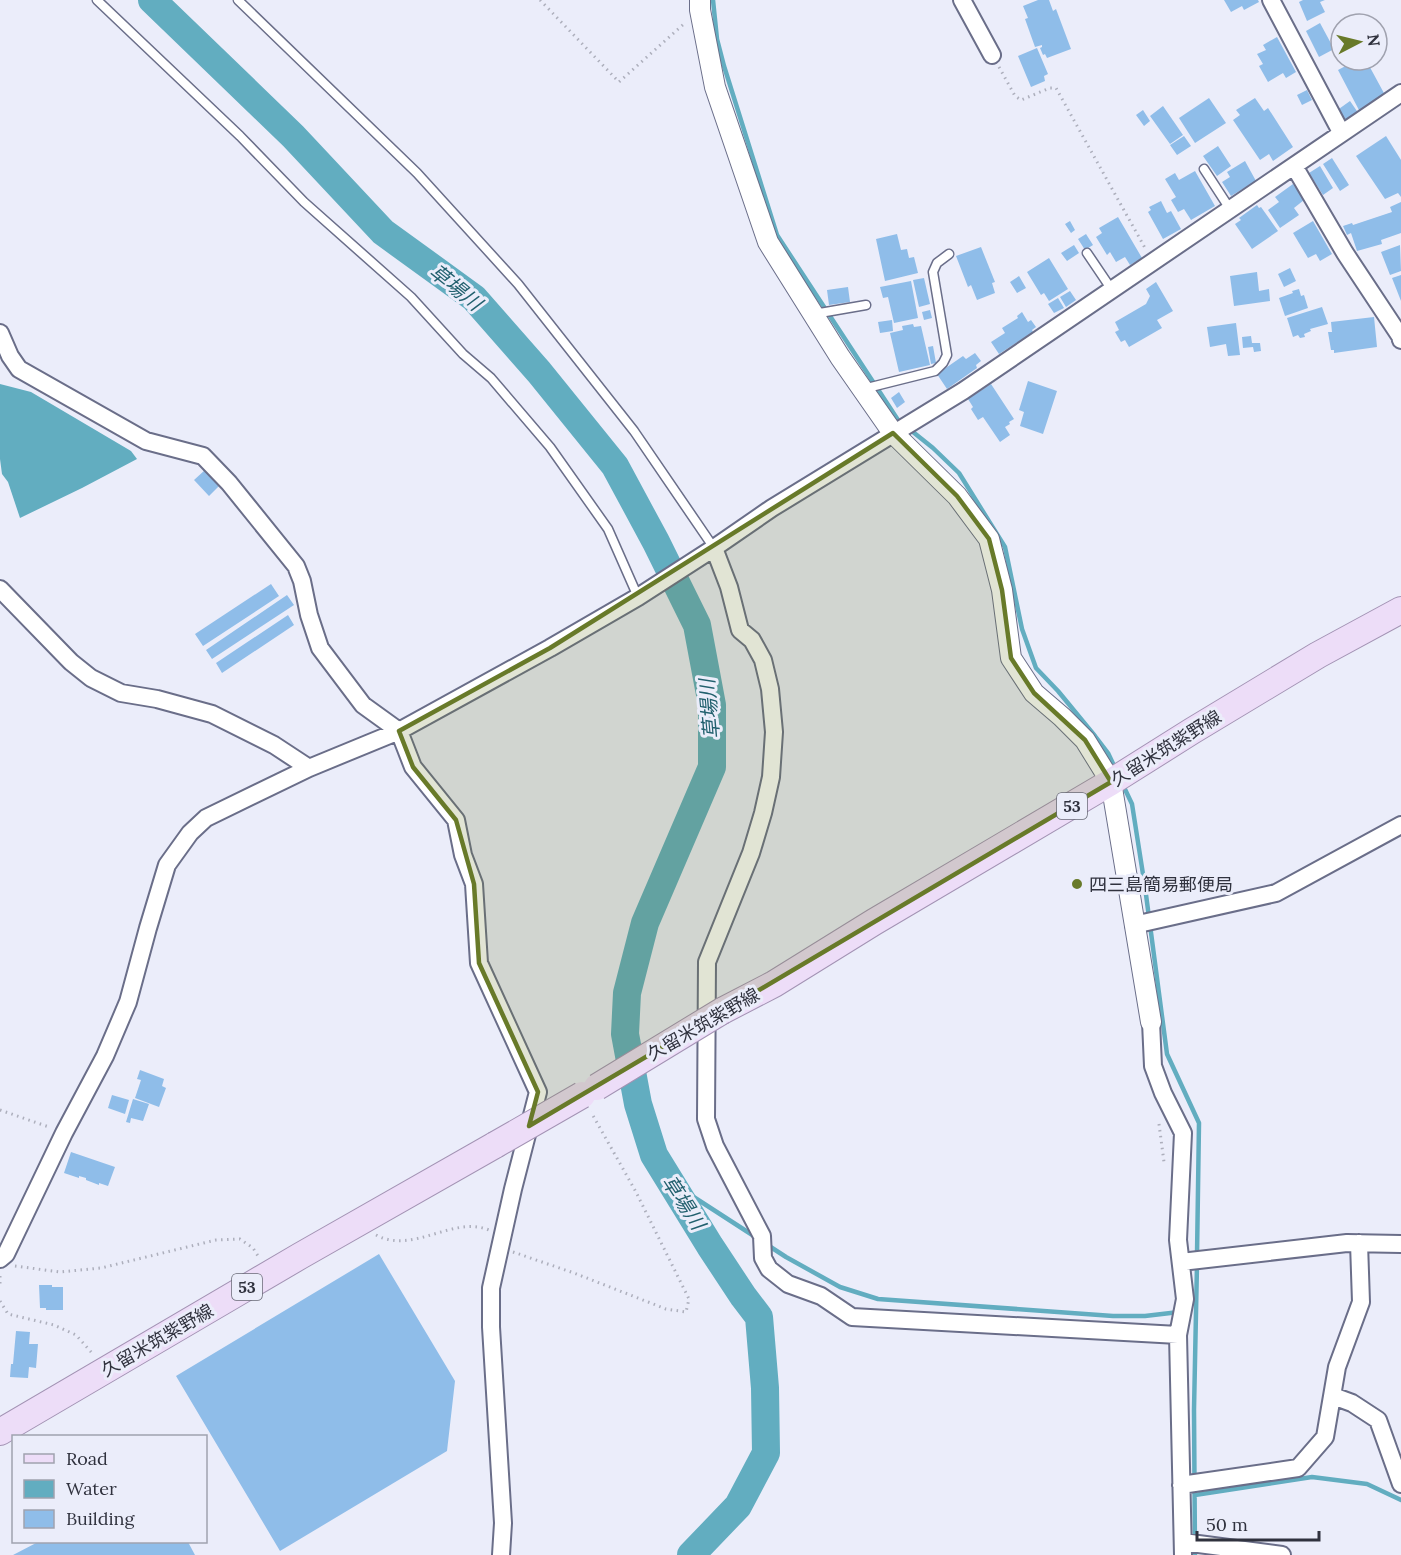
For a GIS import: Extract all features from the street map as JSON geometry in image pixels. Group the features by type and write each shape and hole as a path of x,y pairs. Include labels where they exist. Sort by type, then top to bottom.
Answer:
{"main road":[{"name":"久留米筑紫野線","path":"0,1432 356,1224 590,1091 722,1011 774,984 1299,667 1401,610"}],"street":[{"path":"962,0 992,55"},
{"path":"1271,0 1341,132"},
{"path":"700,5 715,87 768,242 862,389 893,433 957,496 989,539 1002,590 1011,658 1034,693 1085,740 1111,782 1151,1022 1153,1066 1163,1093 1183,1133 1178,1240 1185,1299 1178,1335 1183,1549 1282,1555"},
{"path":"4,1261 64,1133 105,1056 128,1002 167,865 190,833 206,818 309,768 399,731 550,648 640,595 772,508 963,391 1401,93"},
{"path":"1294,166 1345,252 1401,337"},
{"path":"0,333 10,356 19,369 146,441 203,456 229,483 296,566 320,648 363,705 399,731 413,767 456,820 463,855 474,884 478,963 538,1092 491,1288 503,1522 501,1555"},
{"path":"710,550 729,587 740,630 752,640 763,660 770,689 774,732 771,777 763,813 751,853 707,962 706,1119 715,1146 762,1236 763,1258 769,1269 788,1284 821,1296 852,1317 1178,1335"},
{"path":"0,589 71,662 91,678 121,693 157,699 212,714 274,745 309,768"},
{"path":"1134,925 1276,893 1401,825"},
{"path":"1182,1262 1347,1243 1401,1244"},
{"path":"1181,1485 1298,1468 1325,1437 1337,1367 1361,1302 1359,1243"},
{"path":"1333,1396 1352,1403 1378,1420 1401,1484"}],"lane":[{"path":"97,0 240,136 304,202 411,297 463,354 491,378 550,447 608,529 640,595"},
{"path":"238,0 417,173 518,284 634,431 710,550"},
{"path":"1204,169 1230,209"},
{"path":"862,389 935,371 943,363 947,355 933,272 937,263 950,254"},
{"path":"1088,254 1112,290"},
{"path":"813,314 866,305"}],"path":[{"path":"540,0 619,82 700,5"},
{"path":"992,55 1015,96 1021,100 1050,88 1056,88 1153,262"},
{"path":"356,1224 383,1239 412,1240 472,1226 484,1228 501,1242 574,1274 666,1309 686,1312 689,1299 636,1192 596,1122 590,1091"},
{"path":"0,1110 64,1133"},
{"path":"1159,1121 1165,1171"},
{"path":"4,1261 15,1266 60,1272 101,1268 216,1240 240,1239 253,1248 270,1274"},
{"path":"0,1276 0,1286"},
{"path":"0,1301 8,1314 54,1325 76,1335 93,1354 103,1371"}],"highlighted area":[{"path":"893,433 957,496 989,539 1002,590 1011,658 1034,693 1085,740 1111,782 529,1126 538,1092 479,963 474,884 456,820 413,767 399,731 550,648"}],"water":[{"path":"0,384 31,392 131,451 137,459 20,518 8,482 2,474"}],"building":[{"path":"1038,0 1049,0 1053,11 1056,9 1071,49 1047,58 1040,48 1042,45 1035,47 1023,6"},
{"path":"1224,0 1258,0 1259,2 1244,10 1242,6 1231,12"},
{"path":"1325,0 1320,2 1325,12 1307,21 1299,2"},
{"path":"1320,23 1329,40 1329,52 1319,57 1306,31"},
{"path":"1277,37 1296,72 1286,78 1283,73 1268,82 1259,66 1263,64 1257,54 1266,50 1263,45"},
{"path":"1037,48 1048,74 1044,76 1045,81 1031,87 1018,56"},
{"path":"1339,72 1373,72 1385,95 1360,112"},
{"path":"1307,90 1312,100 1302,105 1297,95"},
{"path":"1209,98 1226,123 1195,143 1179,118"},
{"path":"1255,98 1264,111 1268,108 1293,147 1273,161 1269,154 1260,160 1233,120 1240,115 1236,110"},
{"path":"1350,101 1359,114 1346,124 1336,111"},
{"path":"1163,106 1183,135 1170,144 1150,116"},
{"path":"1143,110 1150,121 1144,126 1136,115"},
{"path":"1184,136 1191,146 1177,155 1170,145"},
{"path":"1386,136 1401,160 1401,197 1398,193 1385,199 1356,156"},
{"path":"1218,146 1231,166 1217,176 1203,156"},
{"path":"1332,158 1349,185 1340,191 1323,164"},
{"path":"1245,161 1256,181 1231,196 1222,182 1230,177 1227,172"},
{"path":"1320,166 1333,188 1323,195 1309,173"},
{"path":"1195,171 1215,206 1191,220 1184,209 1178,212 1171,200 1176,197 1165,179 1175,173 1179,180"},
{"path":"1293,184 1304,200 1294,208 1299,215 1280,228 1268,210 1279,202 1275,197"},
{"path":"1161,201 1167,213 1171,211 1181,229 1163,239 1148,212 1151,210 1149,207"},
{"path":"1401,202 1401,233 1381,240 1382,244 1357,251 1351,233 1347,235 1343,226 1392,212 1390,207"},
{"path":"1257,205 1261,207 1278,231 1252,249 1235,224 1241,220 1239,218"},
{"path":"1118,217 1142,258 1130,265 1125,257 1116,262 1110,252 1107,255 1096,237 1102,233 1099,228"},
{"path":"1070,221 1075,230 1071,233 1065,224"},
{"path":"1313,221 1332,254 1320,261 1316,254 1308,258 1293,233"},
{"path":"897,234 901,250 907,249 909,258 914,257 918,273 885,281 876,239"},
{"path":"1086,234 1093,245 1085,250 1078,239"},
{"path":"1074,245 1079,253 1067,261 1061,253"},
{"path":"1400,245 1401,271 1390,275 1381,252"},
{"path":"981,247 995,282 992,283 995,293 977,300 971,285 968,287 956,256"},
{"path":"1049,258 1068,289 1049,301 1044,293 1041,295 1027,272"},
{"path":"1290,268 1296,281 1284,287 1278,274"},
{"path":"1257,272 1259,291 1269,289 1270,301 1234,306 1230,276"},
{"path":"1401,275 1401,301 1392,278"},
{"path":"1019,276 1026,288 1017,293 1010,282"},
{"path":"924,278 930,304 919,307 913,280"},
{"path":"911,281 918,318 894,323 888,297 883,298 880,287"},
{"path":"1156,282 1173,311 1157,320 1162,328 1129,347 1125,340 1121,342 1115,332 1119,330 1115,322 1146,304 1150,296 1146,289"},
{"path":"848,287 850,302 829,305 827,290"},
{"path":"1299,289 1301,296 1304,295 1308,308 1285,316 1279,298"},
{"path":"1070,291 1076,300 1066,307 1060,297"},
{"path":"1058,298 1064,308 1054,313 1048,304"},
{"path":"1322,307 1328,324 1310,329 1311,331 1304,334 1305,337 1300,338 1298,335 1293,337 1287,318"},
{"path":"930,310 932,318 924,320 922,312"},
{"path":"1022,312 1028,322 1031,320 1036,327 1032,330 1033,332 999,354 991,342 1005,333 1002,328 1018,318 1017,316"},
{"path":"1374,317 1377,347 1334,353 1334,350 1331,350 1328,332 1332,332 1331,322"},
{"path":"892,320 893,331 880,333 878,322"},
{"path":"1236,323 1240,355 1228,356 1226,344 1210,347 1207,327"},
{"path":"913,324 914,327 921,326 930,365 899,372 890,333 903,330 902,326"},
{"path":"1251,336 1252,343 1260,343 1261,351 1254,352 1253,347 1243,348 1242,337"},
{"path":"933,346 936,363 931,364 928,347"},
{"path":"975,353 981,361 976,365 977,368 947,389 937,374 963,356 966,359"},
{"path":"1028,381 1057,391 1043,434 1020,426 1024,412 1019,410"},
{"path":"991,384 1014,419 1005,427 1010,435 1000,442 983,417 978,420 968,399"},
{"path":"899,392 905,402 897,408 891,398"},
{"path":"205,470 220,485 209,496 194,480"},
{"path":"271,584 279,596 203,646 195,634"},
{"path":"287,595 294,605 212,659 206,650"},
{"path":"288,615 294,625 222,673 216,663"},
{"path":"140,1070 164,1079 162,1086 166,1088 159,1107 135,1098 141,1080 137,1079"},
{"path":"112,1095 129,1100 125,1114 108,1108"},
{"path":"133,1099 149,1104 143,1121 131,1118 130,1123 126,1122"},
{"path":"71,1152 115,1167 108,1186 64,1173"},
{"path":"379,1254 455,1381 447,1451 280,1551 176,1376"},
{"path":"39,1285 63,1287 63,1310 40,1308"},
{"path":"16,1331 30,1332 29,1344 38,1344 36,1368 29,1367 28,1378 10,1377"},
{"path":"36,1543 189,1543 195,1555 13,1555"}],"waterway":[{"name":"草場川","path":"152,0 293,136 383,232 474,298 539,372 615,466 697,625 712,705 712,767 645,923 627,993 625,1034 638,1104 654,1155 710,1246 759,1317 765,1388 766,1453 738,1506 691,1555"},
{"path":"713,0 717,39 724,66 777,235 898,420 933,448 959,473 1005,547 1022,629 1036,668 1095,736 1108,753 1116,770"},
{"path":"1122,783 1132,804 1167,1054 1199,1123 1197,1255"},
{"path":"672,1183 757,1238"},
{"path":"766,1244 840,1287 878,1299 1113,1316 1145,1316 1179,1312"},
{"path":"1195,1555 1194,1410 1197,1264"},
{"path":"1195,1495 1312,1477 1367,1484 1401,1500"}],"place":[{"name":"四三島簡易郵便局","path":"1077,884"}]}
